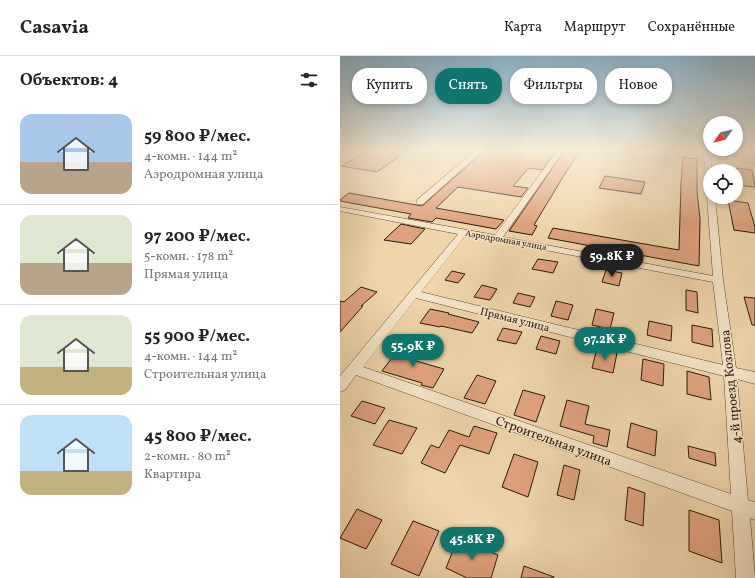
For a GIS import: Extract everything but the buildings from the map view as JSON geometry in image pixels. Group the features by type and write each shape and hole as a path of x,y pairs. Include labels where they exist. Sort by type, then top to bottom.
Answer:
{"street":[{"path":"420,202 452,174"},
{"path":"497,239 543,174"},
{"name":"4-й проезд Козлова","path":"712,204 718,280 748,509 746,578"},
{"name":"Аэродромная улица","path":"340,209 718,280"},
{"path":"340,386 463,233"},
{"name":"Прямая улица","path":"414,294 755,378"},
{"name":"Строительная улица","path":"354,369 748,509"}]}
